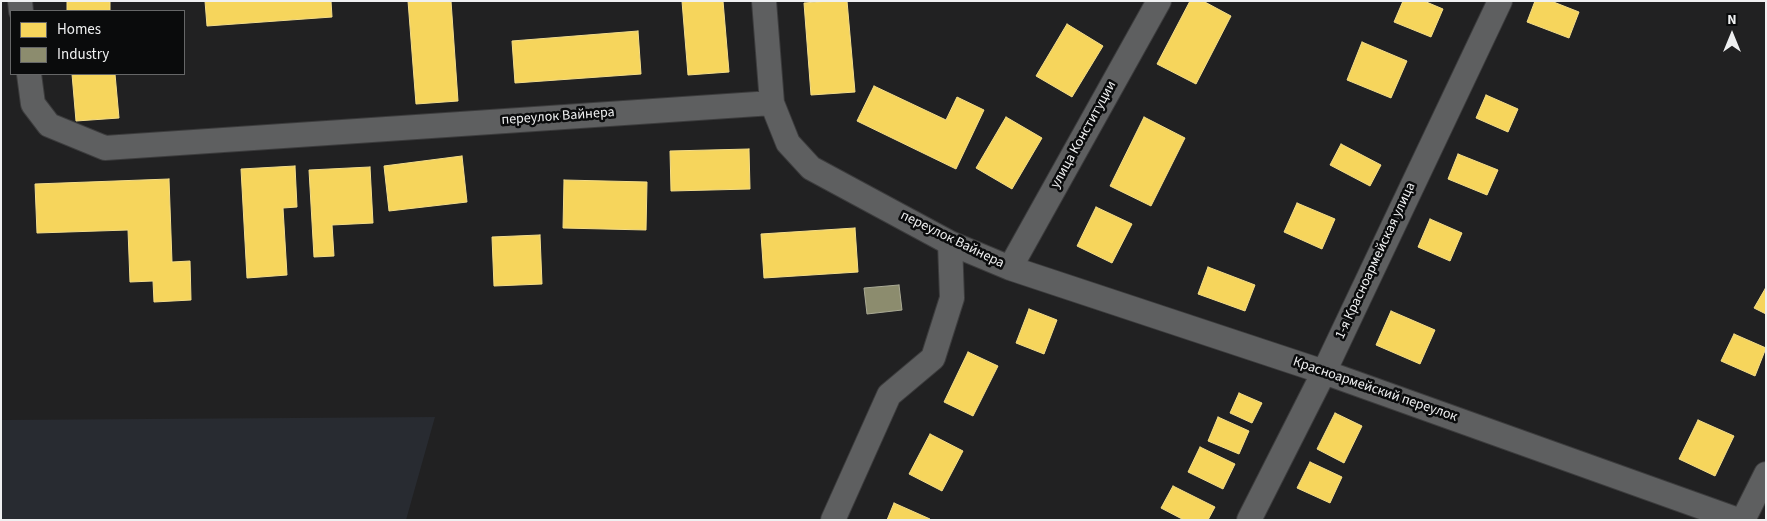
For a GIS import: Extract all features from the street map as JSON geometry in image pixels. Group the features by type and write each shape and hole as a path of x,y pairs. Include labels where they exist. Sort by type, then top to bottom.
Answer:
{"street":[{"path":"764,1 772,103"},
{"name":"улица Конституции","path":"1010,268 1159,1"},
{"name":"1-я Красноармейская улица","path":"1249,520 1324,372 1500,1"},
{"name":"переулок Вайнера","path":"29,75 33,104 49,125 106,148 772,103 788,143 811,168 950,243 1010,268"},
{"path":"832,520 889,394 933,358 952,298 950,243"},
{"name":"Красноармейский переулок","path":"1010,268 1324,372 1738,520"},
{"path":"1743,520 1766,474"}],"shaded area":[{"path":"435,417 406,520 1,520 1,420"}],"building: Homes":[{"path":"67,1 110,1 110,10 67,10"},
{"path":"205,1 331,1 332,17 207,26"},
{"path":"408,1 451,1 458,101 416,104"},
{"path":"682,1 723,1 729,72 688,75"},
{"path":"847,1 855,92 811,95 804,3"},
{"path":"1190,1 1203,1 1231,16 1196,84 1157,64"},
{"path":"1403,1 1424,1 1443,9 1431,37 1394,22"},
{"path":"1535,1 1551,1 1579,12 1569,38 1527,22"},
{"path":"1067,24 1103,46 1072,97 1036,76"},
{"path":"638,31 641,74 515,83 512,41"},
{"path":"1362,42 1407,61 1391,98 1347,80"},
{"path":"72,75 115,75 119,118 76,121"},
{"path":"874,86 946,120 957,97 984,110 956,169 857,121"},
{"path":"1486,95 1518,109 1508,132 1476,118"},
{"path":"1006,117 1042,138 1012,189 976,168"},
{"path":"1144,117 1185,138 1151,206 1110,186"},
{"path":"1341,144 1381,165 1370,186 1330,165"},
{"path":"749,149 750,189 671,191 670,151"},
{"path":"1458,154 1498,170 1487,195 1448,179"},
{"path":"462,156 467,202 389,211 384,166"},
{"path":"295,166 297,207 283,208 287,275 247,278 241,169"},
{"path":"370,167 373,223 332,225 334,256 314,257 309,170"},
{"path":"169,179 172,262 190,261 191,300 154,302 153,281 130,282 128,230 37,233 35,184"},
{"path":"564,180 647,182 646,230 563,228"},
{"path":"1297,203 1335,219 1322,249 1284,232"},
{"path":"1096,207 1132,224 1112,263 1077,246"},
{"path":"1430,219 1462,233 1450,261 1418,247"},
{"path":"855,228 858,272 764,278 761,234"},
{"path":"540,235 542,284 494,286 492,237"},
{"path":"1208,267 1255,285 1245,311 1198,294"},
{"path":"1766,290 1766,314 1754,308"},
{"path":"1029,309 1057,320 1044,354 1016,343"},
{"path":"1391,311 1435,330 1420,364 1376,345"},
{"path":"1734,334 1766,348 1755,376 1721,361"},
{"path":"968,352 998,366 973,416 944,402"},
{"path":"1239,393 1262,403 1252,423 1230,413"},
{"path":"1335,413 1362,426 1344,463 1317,449"},
{"path":"1218,417 1249,431 1239,454 1208,441"},
{"path":"1698,420 1734,436 1715,476 1679,459"},
{"path":"930,434 963,451 942,491 909,474"},
{"path":"1200,447 1235,464 1223,489 1188,472"},
{"path":"1310,462 1342,477 1330,503 1297,488"},
{"path":"1173,486 1215,507 1208,520 1184,520 1161,508"},
{"path":"894,503 930,519 930,520 887,520"}],"building: Industry":[{"path":"899,285 902,310 867,314 864,288"}]}
